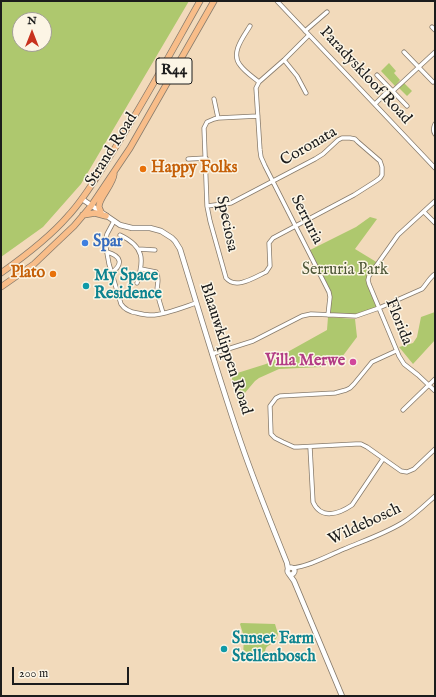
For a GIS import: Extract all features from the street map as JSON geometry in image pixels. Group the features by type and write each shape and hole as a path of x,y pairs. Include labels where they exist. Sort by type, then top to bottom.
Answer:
{"main road":[{"name":"Strand Road","path":"1,273 21,259 48,236 82,199 120,141 200,1"},
{"name":"Strand Road","path":"1,287 34,264 74,226 91,206 130,148 214,1"},
{"path":"104,214 99,208 100,202 112,182 114,172"},
{"path":"83,215 95,213 104,214"}],"street":[{"name":"Paradyskloof Road","path":"277,1 435,168"},
{"path":"305,31 327,12"},
{"path":"250,26 238,46 237,57 239,64 259,82 309,35"},
{"path":"404,52 433,82"},
{"path":"375,104 386,93 392,91 435,52"},
{"path":"284,60 297,76 306,93"},
{"path":"377,75 407,106"},
{"name":"Serruria","path":"259,82 256,88 261,157 329,292 330,297 328,315"},
{"path":"214,99 218,118 258,116"},
{"name":"Speciosa","path":"218,118 207,122 204,128 207,206 226,278 232,282 242,283 266,272 270,266 269,245 271,240 296,227"},
{"path":"435,124 433,131 435,134"},
{"name":"Coronata","path":"207,206 230,203 315,159 342,138 354,139 380,161 382,164 382,175 380,178 354,195 296,227"},
{"path":"188,159 206,158"},
{"name":"Blaauwklippen Road","path":"82,199 120,225 132,228 156,229 166,233 175,241 180,249 212,354 264,506 342,696"},
{"name":"Florida","path":"435,201 398,235 369,276 368,280 396,351 404,364 435,391"},
{"path":"424,212 435,223"},
{"path":"114,221 105,238 111,273 121,304 124,308 131,312 150,315 163,313 196,303"},
{"path":"120,235 131,241 138,249 141,259 141,269 137,283"},
{"path":"138,249 155,250"},
{"path":"107,252 114,255 119,260 119,266 111,273"},
{"path":"141,269 156,272 159,277 158,293 163,313"},
{"path":"212,354 253,341 302,316 311,314 353,316 379,308 422,289 429,279 435,274"},
{"path":"396,351 372,362 354,384 346,390 335,393 280,396 276,398 271,403 269,410 273,436 278,440 294,447 361,444 401,471 411,471 435,449"},
{"path":"404,410 435,379"},
{"path":"310,447 313,502 317,508 328,514 332,514 352,505 383,459"},
{"name":"Wildebosch","path":"291,571 402,524 435,496"}],"green space":[{"path":"1,1 189,1 81,184 43,227 1,257"},
{"path":"389,63 396,71 394,73 400,80 395,86 381,71"},
{"path":"404,83 412,91 407,96 399,88"},
{"name":"Serruria Park","path":"370,217 377,219 355,249 378,263 368,280 379,308 356,316 328,315 330,297 308,251 356,227"},
{"path":"435,312 435,340 413,364 399,347 413,343 417,337 421,317"},
{"path":"328,317 355,319 357,337 339,361 320,362 321,367 279,369 255,381 238,401 231,375 266,364 327,330"},
{"path":"241,623 275,624 278,634 277,637 274,642 267,646 264,656 259,662 253,662 243,656 244,637"}],"place":[{"name":"Happy Folks","path":"143,169"},
{"name":"Spar","path":"85,243"},
{"name":"Plato","path":"53,274"},
{"name":"My Space Residence","path":"86,286"},
{"name":"Villa Merwe","path":"353,362"},
{"name":"Sunset Farm Stellenbosch","path":"224,649"}]}
